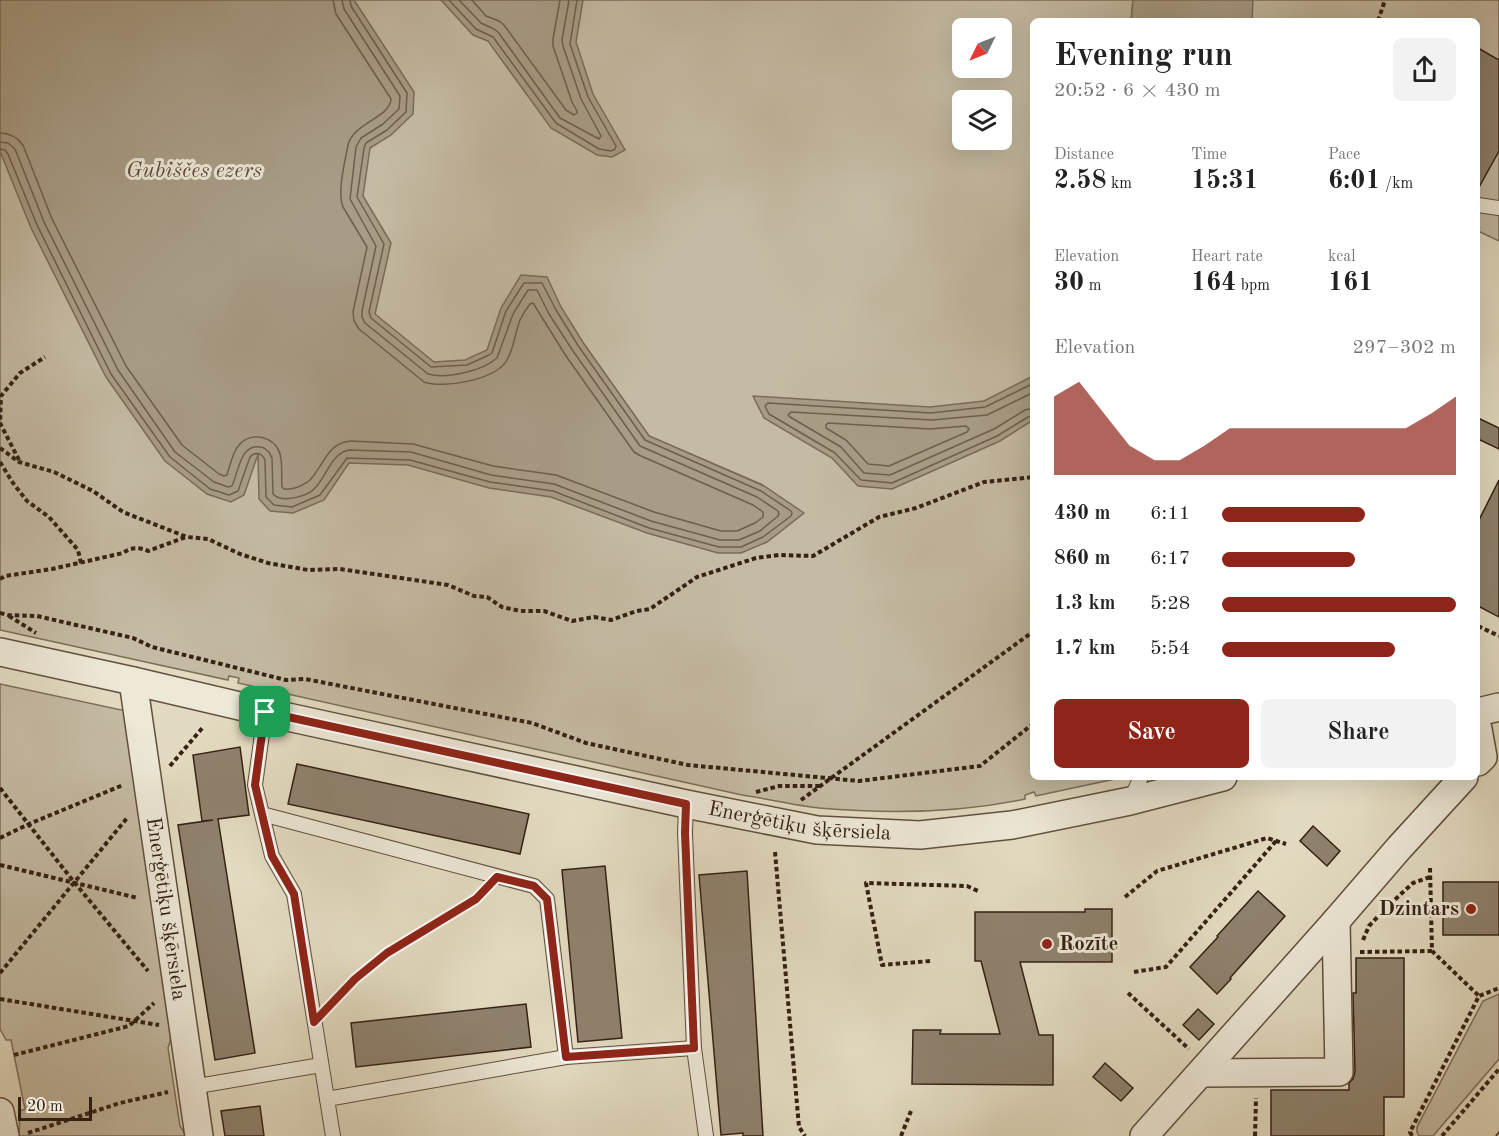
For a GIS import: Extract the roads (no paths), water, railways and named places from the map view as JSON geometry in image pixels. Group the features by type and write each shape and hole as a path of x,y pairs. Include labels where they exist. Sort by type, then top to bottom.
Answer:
{"street":[{"name":"Enerģētiķu šķērsiela","path":"0,652 686,804 817,830 920,835 1012,825 1135,789 1201,780"},
{"name":"Enerģētiķu šķērsiela","path":"133,681 165,905 171,988 183,1030 199,1136"},
{"path":"1480,712 1499,707"},
{"path":"1480,740 1483,757 1480,760"},
{"path":"1144,1136 1197,1063 1336,921 1461,780"},
{"path":"1197,1063 1256,1072 1339,1072 1336,921"},
{"path":"0,1112 5,1136"}],"lane":[{"path":"1480,204 1499,208"},
{"path":"265,712 255,785 272,856 294,894 333,1136"},
{"path":"686,804 685,833 694,1048 706,1136"},
{"path":"262,814 534,886 547,899 566,1057"},
{"path":"327,1099 566,1057 694,1048"},
{"path":"192,1087 321,1065"}],"water":[{"name":"Gubiščes ezers","path":"0,0 354,0 414,92 413,114 391,135 370,148 363,196 391,243 375,314 434,362 465,360 487,350 501,308 521,275 547,277 561,307 584,344 649,436 764,486 804,513 767,542 741,553 718,553 647,533 551,497 489,488 408,465 349,463 324,500 293,513 270,511 259,499 258,454 244,495 231,502 207,494 165,461 106,377 31,228 0,151"},
{"path":"441,0 583,0 576,42 593,94 625,150 612,157 597,155 551,128 488,41 473,35"},
{"path":"1133,0 1253,0 1252,18 1131,18"},
{"path":"1030,378 1030,422 1000,441 892,489 858,486 832,458 764,418 753,396 930,407 984,401"}],"tram line":[{"path":"1496,1136 1499,1132"}],"place":[{"name":"Dzintars","path":"1471,909"},
{"name":"Rozīte","path":"1047,944"}]}
